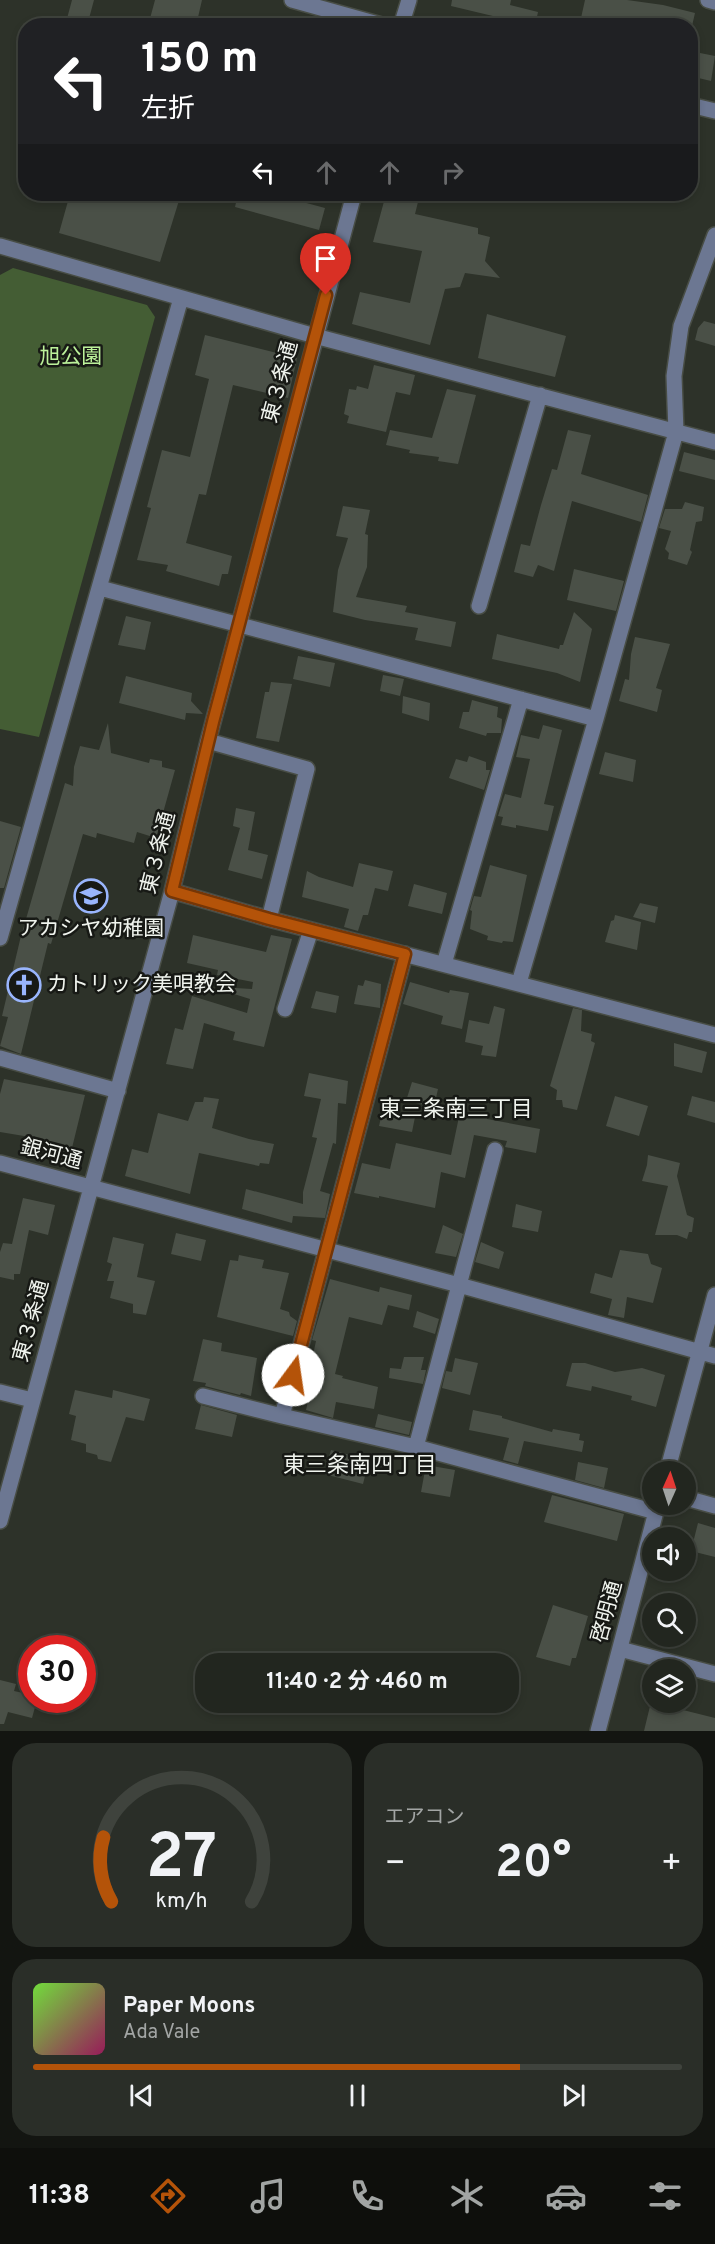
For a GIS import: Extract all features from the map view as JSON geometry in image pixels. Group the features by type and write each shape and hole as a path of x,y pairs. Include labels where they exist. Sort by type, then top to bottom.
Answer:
{"street":[{"path":"292,0 356,18"},
{"path":"403,18 409,0"},
{"path":"708,0 715,2"},
{"path":"698,107 715,111"},
{"name":"東３条通","path":"0,1521 172,891 208,741 352,201"},
{"path":"519,983 676,432 674,376 681,326 715,235"},
{"path":"0,246 315,336 715,442"},
{"path":"1,931 181,298"},
{"path":"479,606 540,395"},
{"path":"100,588 596,719"},
{"path":"444,964 521,699"},
{"path":"208,741 307,769 269,919"},
{"path":"172,891 269,919 715,1035"},
{"path":"285,1009 311,930"},
{"path":"282,1416 405,954"},
{"path":"0,1058 118,1090"},
{"path":"416,1447 495,1150"},
{"name":"銀河通","path":"0,1163 459,1285 707,1354"},
{"path":"671,1461 707,1354 715,1296"},
{"path":"0,1392 32,1400"},
{"path":"203,1396 642,1504"},
{"path":"696,1501 715,1506"},
{"name":"啓明通","path":"598,1731 655,1515"},
{"path":"620,1649 715,1674"}],"green space":[{"name":"旭公園","path":"13,268 147,305 155,317 39,737 0,729 0,275"}],"building":[{"path":"72,0 94,0 89,18 67,18"},
{"path":"155,0 202,0 198,18 150,18"},
{"path":"452,0 511,0 510,5 538,12 537,18 497,18 451,6"},
{"path":"585,0 627,0 663,5 695,13 694,18 581,18"},
{"path":"698,53 715,56 711,81 698,78"},
{"path":"68,201 179,201 160,262 59,233"},
{"path":"236,201 299,201 325,208 319,230 235,207"},
{"path":"384,201 418,201 415,214 478,228 478,234 490,237 485,261 500,278 465,273 460,287 445,289 430,345 352,324 360,292 410,303 422,251 373,242"},
{"path":"487,314 566,336 555,377 478,358"},
{"path":"704,321 715,324 715,346 695,340 698,328"},
{"path":"205,335 297,358 288,398 233,385 206,495 199,494 186,543 232,556 228,574 222,574 219,586 166,571 168,565 137,560 151,508 147,507 162,450 190,457 209,379 195,375"},
{"path":"374,365 415,375 410,395 396,392 386,432 347,423 349,416 344,414 349,389 356,390 357,386 368,389"},
{"path":"447,389 476,395 458,464 438,461 439,457 409,453 410,450 386,445 390,430 432,438"},
{"path":"568,430 591,435 581,474 648,495 641,522 572,501 554,571 538,565 533,577 514,572 521,544 530,546 552,469 557,470"},
{"path":"684,452 715,460 715,480 679,471"},
{"path":"685,502 704,507 702,521 696,522 690,550 692,552 687,565 668,559 669,553 665,549 671,531 659,528 665,509 682,509"},
{"path":"343,506 370,510 365,534 368,535 367,567 356,597 407,606 405,612 456,622 451,647 415,640 418,628 365,620 333,612 338,570 348,538 336,536"},
{"path":"574,569 624,581 616,611 567,600"},
{"path":"574,612 592,629 580,682 557,673 492,659 497,634 559,649 560,645 563,645"},
{"path":"126,616 151,622 145,650 118,645"},
{"path":"635,637 670,644 656,688 662,690 657,712 619,701 625,679 629,680"},
{"path":"298,656 335,663 330,687 293,679"},
{"path":"383,675 404,679 400,696 380,691"},
{"path":"126,676 192,693 191,701 203,714 186,713 185,720 119,703"},
{"path":"271,682 292,684 279,742 256,738 265,692 269,692"},
{"path":"403,696 430,703 429,721 402,713"},
{"path":"472,700 498,707 497,717 502,719 501,733 487,733 486,736 459,728 463,712 469,712"},
{"path":"108,723 111,753 149,763 150,759 162,761 162,767 175,770 156,838 137,832 134,843 97,833 96,838 83,834 51,944 48,943 21,1054 0,1046 8,1017 2,1016 20,940 65,783 73,786 74,767 80,746 99,750"},
{"path":"543,725 562,730 544,804 554,806 548,831 516,825 516,828 501,825 503,817 498,816 505,794 521,798 530,759 516,757 521,735 539,739"},
{"path":"605,752 636,760 633,782 599,774"},
{"path":"469,756 486,762 486,770 490,770 484,790 449,778 456,759 467,762"},
{"path":"236,808 255,812 248,850 268,855 262,879 228,870 240,828 233,826"},
{"path":"0,821 21,827 4,888 0,888"},
{"path":"359,863 393,871 388,891 375,888 368,915 363,915 358,931 344,927 349,909 302,897 307,871 353,887"},
{"path":"490,865 527,875 513,942 503,941 502,943 487,940 488,936 470,929 472,911 470,910 474,896 481,897"},
{"path":"414,884 447,893 442,914 408,906"},
{"path":"640,903 658,907 655,923 633,917"},
{"path":"615,915 641,922 637,950 605,942"},
{"path":"193,935 266,952 271,935 292,939 264,1047 233,1040 235,1032 204,1023 193,1069 166,1064 175,1028 183,1030 192,996 247,1013 250,999 234,994 235,988 252,989 253,982 217,975 218,970 187,963"},
{"path":"365,980 381,984 380,1008 354,1004 358,985 363,986"},
{"path":"410,982 449,993 450,990 469,993 462,1029 441,1024 443,1016 403,1004"},
{"path":"316,991 339,996 336,1013 311,1008"},
{"path":"494,1006 505,1009 496,1057 481,1055 483,1046 465,1042 469,1020 489,1024"},
{"path":"573,1008 582,1010 581,1031 592,1034 591,1041 595,1043 577,1110 563,1107 562,1100 556,1100 557,1090 550,1086"},
{"path":"674,1043 707,1052 702,1073 674,1066"},
{"path":"309,1073 348,1081 346,1104 338,1103 336,1144 333,1143 320,1191 330,1194 325,1218 293,1216 292,1223 242,1209 246,1189 303,1204 303,1192 317,1138 312,1137 321,1099 304,1096"},
{"path":"4,1079 85,1095 71,1152 48,1146 48,1140 0,1132 0,1094"},
{"path":"412,1082 438,1089 434,1107 406,1101"},
{"path":"615,1096 648,1106 639,1136 606,1126"},
{"path":"692,1096 715,1102 715,1123 687,1115"},
{"path":"204,1097 219,1099 212,1128 274,1144 269,1164 260,1163 259,1166 199,1153 190,1194 125,1176 132,1149 148,1153 158,1113 188,1121 195,1102 203,1102"},
{"path":"383,1109 415,1117 412,1132 379,1126"},
{"path":"460,1112 540,1129 536,1153 505,1147 507,1141 474,1135 465,1178 441,1172 435,1208 354,1193 362,1163 390,1169 396,1143 451,1155"},
{"path":"648,1155 680,1163 677,1176 687,1215 694,1218 692,1232 689,1232 687,1239 677,1235 655,1235 668,1186 642,1181"},
{"path":"23,1198 55,1205 48,1235 29,1230 20,1274 14,1274 14,1280 0,1277 0,1252 3,1243 12,1244"},
{"path":"516,1204 542,1211 538,1232 512,1227"},
{"path":"443,1225 463,1234 456,1257 435,1253"},
{"path":"176,1233 206,1240 201,1261 171,1254"},
{"path":"113,1237 144,1244 137,1277 155,1281 146,1315 133,1313 133,1304 110,1298 114,1281 107,1281 112,1264 107,1262"},
{"path":"481,1242 504,1252 499,1269 475,1262"},
{"path":"620,1250 648,1254 651,1264 662,1268 653,1303 627,1297 624,1318 608,1315 612,1299 590,1293 595,1273 612,1278"},
{"path":"239,1255 264,1260 262,1268 289,1273 280,1309 289,1312 290,1316 297,1321 293,1336 217,1317 230,1260 238,1261"},
{"path":"330,1279 379,1292 380,1287 412,1295 409,1310 388,1305 382,1325 349,1317 335,1374 343,1376 342,1378 378,1387 374,1409 336,1402 333,1418 306,1410 311,1388 306,1387 316,1341 312,1340"},
{"path":"417,1311 439,1319 435,1334 413,1327"},
{"path":"203,1339 222,1343 221,1351 257,1358 251,1396 205,1386 206,1383 193,1381"},
{"path":"404,1357 424,1357 421,1370 426,1370 423,1384 389,1378 390,1368 401,1369"},
{"path":"455,1358 478,1363 470,1395 442,1388 446,1371 452,1372"},
{"path":"572,1363 585,1363 615,1372 642,1368 665,1375 656,1407 631,1400 632,1396 592,1386 591,1391 566,1386"},
{"path":"75,1390 112,1398 113,1390 150,1399 144,1421 126,1417 111,1462 98,1459 97,1455 86,1452 86,1444 71,1440 76,1416 69,1414"},
{"path":"201,1405 237,1415 232,1437 195,1429"},
{"path":"473,1410 502,1416 502,1418 552,1432 553,1429 580,1434 579,1440 584,1441 582,1452 524,1441 518,1464 503,1460 509,1438 469,1430"},
{"path":"378,1414 412,1422 409,1435 375,1427"},
{"path":"331,1450 369,1460 363,1484 324,1474"},
{"path":"578,1462 608,1468 604,1488 575,1480"},
{"path":"426,1465 455,1470 450,1497 421,1492"},
{"path":"552,1495 624,1514 617,1541 544,1522"},
{"path":"698,1523 715,1528 715,1557 696,1552"},
{"path":"553,1605 588,1616 576,1658 572,1658 570,1666 536,1657"},
{"path":"0,1680 16,1684 14,1691 18,1692 18,1713 33,1713 32,1718 8,1712 4,1724 0,1724"},
{"path":"648,1713 695,1713 715,1718 715,1731 644,1731"}],"place":[{"name":"アカシヤ幼稚園","path":"91,896"},
{"name":"カトリック美唄教会","path":"24,985"}],"district":[{"name":"東三条南三丁目","path":"456,1110"},
{"name":"東三条南四丁目","path":"360,1466"}],"route":[{"path":"293,1375 405,954 172,891 213,722 326,295"}]}
